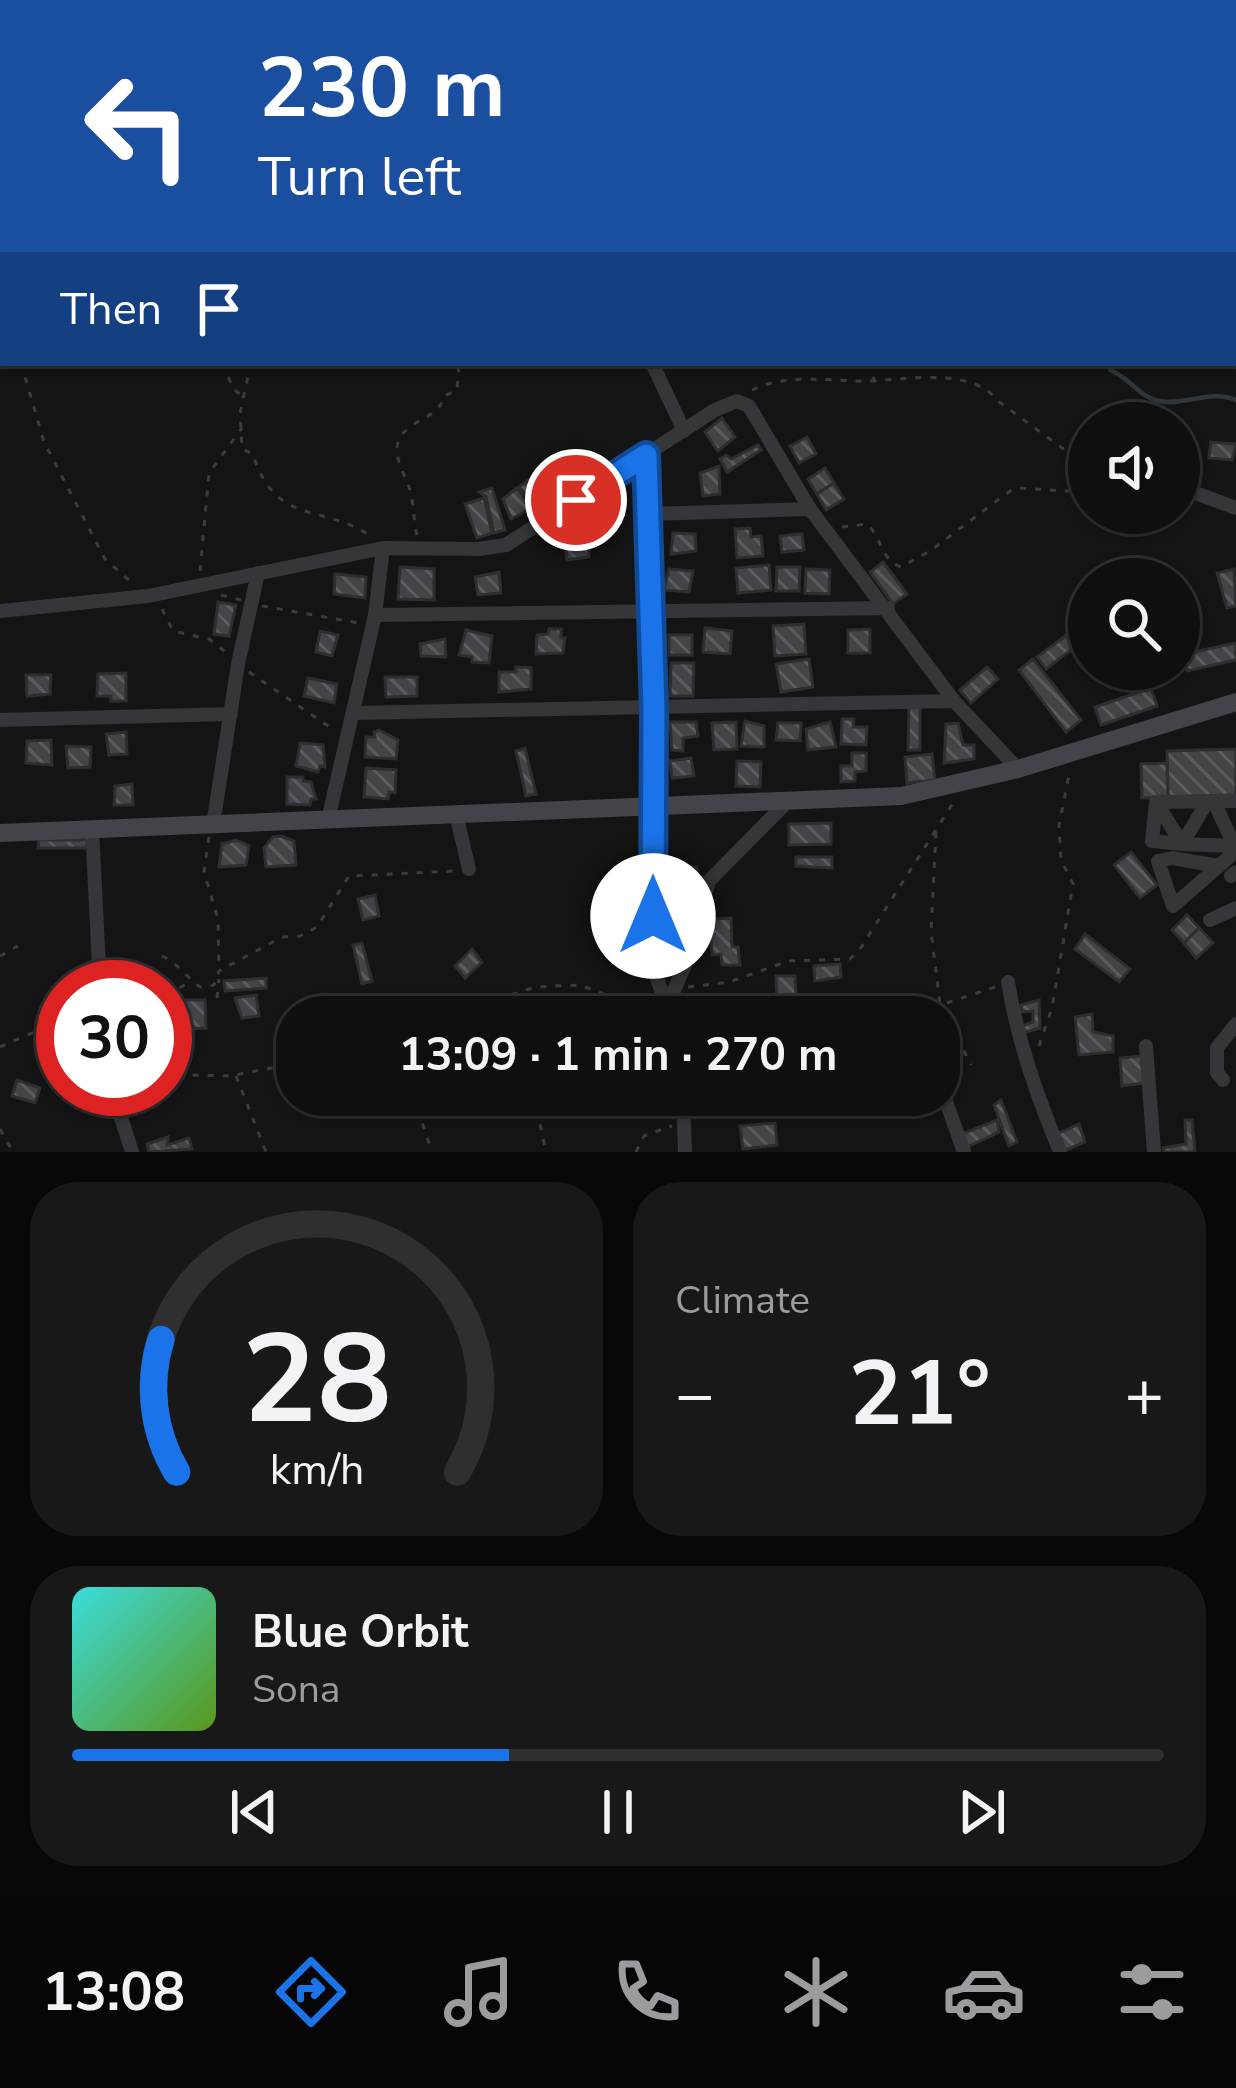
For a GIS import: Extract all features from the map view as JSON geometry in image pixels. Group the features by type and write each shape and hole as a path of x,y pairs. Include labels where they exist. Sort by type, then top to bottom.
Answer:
{"street":[{"path":"653,366 685,431"},
{"path":"0,611 148,596 383,548 506,545 731,400 754,413 810,509 954,701 1018,769"},
{"path":"646,455 654,709 653,952 662,996"},
{"path":"1200,495 1236,508"},
{"path":"649,514 810,509"},
{"path":"328,820 373,620 383,548"},
{"path":"211,830 258,573"},
{"path":"373,620 888,608"},
{"path":"353,713 954,701"},
{"path":"0,833 92,828 211,830 328,820 902,796 1018,769 1236,702"},
{"path":"0,720 231,714"},
{"path":"672,996 709,881 788,801"},
{"path":"1156,802 1236,801"},
{"path":"1156,802 1183,843"},
{"path":"1156,802 1152,841 1236,849"},
{"path":"1183,843 1185,802"},
{"path":"1183,843 1210,802"},
{"path":"1210,802 1236,849 1229,871 1173,905 1158,861 1172,858 1229,871"},
{"path":"456,814 469,869"},
{"path":"92,828 99,960"},
{"path":"1210,920 1236,908"},
{"path":"1008,982 1028,1070 1060,1152"},
{"path":"1222,1080 1216,1073 1217,1048 1236,1024"},
{"path":"1146,1046 1154,1152"},
{"path":"120,1116 132,1152"},
{"path":"684,1116 685,1150"},
{"path":"951,1116 964,1152"}],"path":[{"path":"22,366 44,442 105,560 148,596"},
{"path":"224,366 233,389 243,396"},
{"path":"249,366 243,396 242,449 253,454 257,468 284,505 351,524 383,548"},
{"path":"421,548 409,488 399,471 398,441 404,430 438,410 444,396 457,390 459,366"},
{"path":"868,366 875,382"},
{"path":"737,401 760,386 812,378 947,380 988,390 1068,452"},
{"path":"242,428 209,473 198,584 215,594 288,613 373,620"},
{"path":"829,533 851,524 867,524 883,556 901,567 1010,491 1068,491"},
{"path":"1028,1070 1052,1008 1073,884 1061,860 1059,826 1076,751"},
{"path":"674,989 729,982 789,961 850,959 967,782"},
{"path":"211,830 204,872 218,919 217,998"},
{"path":"936,831 931,931 939,996"},
{"path":"219,971 282,938 317,927 349,876 469,869"},
{"path":"0,956 18,946"},
{"path":"162,956 172,960"},
{"path":"192,982 200,987 214,986 219,971"},
{"path":"960,998 1008,982"},
{"path":"508,996 536,987 580,985 615,996"},
{"path":"0,1047 36,1031"},
{"path":"960,1043 971,1065"},
{"path":"192,1075 235,1075 276,1067"},
{"path":"235,1075 266,1152"},
{"path":"419,1116 432,1152"},
{"path":"538,1116 546,1152"},
{"path":"636,1152 644,1136 672,1126 685,1150"},
{"path":"0,1129 13,1152"}],"building":[{"path":"722,418 735,437 718,451 705,432"},
{"path":"807,437 816,454 799,463 790,446"},
{"path":"1211,442 1236,444 1232,460 1209,458"},
{"path":"758,445 761,450 727,472 720,459 726,455 731,459"},
{"path":"719,466 720,494 703,496 700,473"},
{"path":"825,468 834,483 817,494 808,479"},
{"path":"532,477 549,499 535,509 519,487"},
{"path":"834,483 844,499 826,510 817,494"},
{"path":"492,488 505,530 494,533 486,497 479,492"},
{"path":"517,488 532,508 511,519 503,499"},
{"path":"484,498 492,533 477,538 465,504"},
{"path":"750,528 751,537 761,536 763,556 737,558 735,529"},
{"path":"673,533 695,534 696,551 671,554"},
{"path":"588,534 589,557 567,560 564,536"},
{"path":"802,534 804,550 782,552 780,536"},
{"path":"883,562 907,594 893,604 870,572"},
{"path":"769,565 771,590 738,593 736,568"},
{"path":"400,567 434,569 434,600 398,599"},
{"path":"777,567 800,567 799,591 776,591"},
{"path":"669,569 693,571 689,592 664,590"},
{"path":"806,569 830,570 829,594 805,593"},
{"path":"1234,569 1236,606 1227,608 1217,573"},
{"path":"499,572 501,593 478,595 475,577"},
{"path":"335,574 366,577 365,598 334,594"},
{"path":"218,602 236,605 229,636 214,634"},
{"path":"804,624 806,654 775,656 773,626"},
{"path":"705,628 732,631 730,654 703,652"},
{"path":"549,629 561,629 563,653 536,654 537,635 548,634"},
{"path":"870,629 870,653 848,653 848,630"},
{"path":"466,630 492,636 489,663 459,655"},
{"path":"320,631 338,635 332,656 316,652"},
{"path":"1068,634 1068,652 1046,669 1037,657"},
{"path":"669,635 692,635 692,655 669,655"},
{"path":"445,639 446,657 421,656 420,644"},
{"path":"1236,643 1236,660 1200,668 1200,651"},
{"path":"809,659 813,687 781,692 776,664"},
{"path":"1033,659 1081,720 1066,732 1019,670"},
{"path":"671,663 694,663 693,696 670,696"},
{"path":"516,667 531,668 531,689 499,692 499,672 516,672"},
{"path":"987,667 998,679 971,703 960,690"},
{"path":"126,673 126,701 97,696 98,674"},
{"path":"26,675 51,675 50,694 27,696"},
{"path":"385,677 417,677 417,696 386,697"},
{"path":"308,678 337,684 334,703 304,696"},
{"path":"1145,690 1152,690 1157,706 1101,725 1095,707"},
{"path":"909,707 920,707 920,750 908,750"},
{"path":"842,719 854,719 853,727 867,727 866,745 841,744"},
{"path":"745,721 764,726 764,747 741,746"},
{"path":"670,722 696,722 698,736 683,738 683,751 672,750"},
{"path":"736,722 737,749 714,750 712,723"},
{"path":"830,722 836,747 808,750 806,729"},
{"path":"778,723 801,723 800,741 776,740"},
{"path":"958,723 963,745 974,745 974,759 944,763 946,724"},
{"path":"379,730 398,740 396,759 365,757 366,737 375,737"},
{"path":"126,732 127,754 109,755 106,734"},
{"path":"51,740 52,765 26,763 27,741"},
{"path":"300,743 323,745 325,767 320,766 318,772 296,766"},
{"path":"66,746 91,747 90,767 68,768"},
{"path":"525,748 536,794 526,796 516,751"},
{"path":"1236,749 1236,795 1168,797 1167,751"},
{"path":"852,753 866,753 866,771 855,772 855,781 841,782 841,766 852,766"},
{"path":"932,754 935,780 907,783 905,757"},
{"path":"691,758 694,776 672,778 670,761"},
{"path":"737,761 761,762 760,787 736,786"},
{"path":"1167,763 1168,797 1142,798 1141,764"},
{"path":"366,768 396,770 395,793 389,792 388,799 364,797"},
{"path":"287,777 311,782 316,799 310,805 287,804"},
{"path":"132,784 133,805 114,805 115,786"},
{"path":"831,823 831,844 789,845 789,824"},
{"path":"273,837 294,841 296,865 266,867 264,848"},
{"path":"39,840 87,840 87,848 38,848"},
{"path":"236,840 249,846 246,865 219,867 222,844"},
{"path":"1131,852 1157,885 1140,898 1114,865"},
{"path":"796,857 832,857 832,868 796,866"},
{"path":"697,867 698,906 663,911 662,871"},
{"path":"628,884 634,887 634,905 620,910 613,891"},
{"path":"375,895 379,916 363,920 358,899"},
{"path":"1187,915 1199,928 1184,943 1172,930"},
{"path":"731,918 732,947 738,947 740,965 722,965 721,954 712,955 711,941 702,941 702,920"},
{"path":"1199,928 1213,943 1196,958 1184,943"},
{"path":"1085,934 1130,969 1119,982 1075,949"},
{"path":"362,943 372,981 362,984 353,945"},
{"path":"472,949 482,962 465,978 455,966"},
{"path":"840,964 841,977 815,981 814,966"},
{"path":"776,976 795,976 796,996 777,996"},
{"path":"266,978 266,988 225,991 224,981"},
{"path":"256,995 259,1016 242,1018 235,998"},
{"path":"192,1000 205,1000 206,1028 192,1029"},
{"path":"1039,1000 1040,1028 1022,1033 1022,1026 1033,1022 1033,1011 1022,1012 1021,1005"},
{"path":"1092,1014 1093,1032 1113,1036 1113,1052 1079,1055 1075,1017"},
{"path":"1141,1056 1144,1083 1122,1086 1120,1058"},
{"path":"17,1080 36,1087 35,1103 12,1096"},
{"path":"1001,1100 1017,1142 1009,1146 994,1105"},
{"path":"997,1120 999,1132 967,1147 962,1134"},
{"path":"1185,1120 1192,1120 1195,1152 1164,1152 1163,1148 1186,1144"},
{"path":"775,1123 777,1145 743,1149 740,1126"},
{"path":"1079,1124 1085,1142 1064,1151 1057,1134"},
{"path":"168,1137 167,1145 189,1138 192,1149 149,1152 147,1144"}],"waterway":[{"path":"1109,366 1159,401 1217,396 1236,400"}],"route":[{"path":"576,500 646,455 654,709 653,916"}]}
